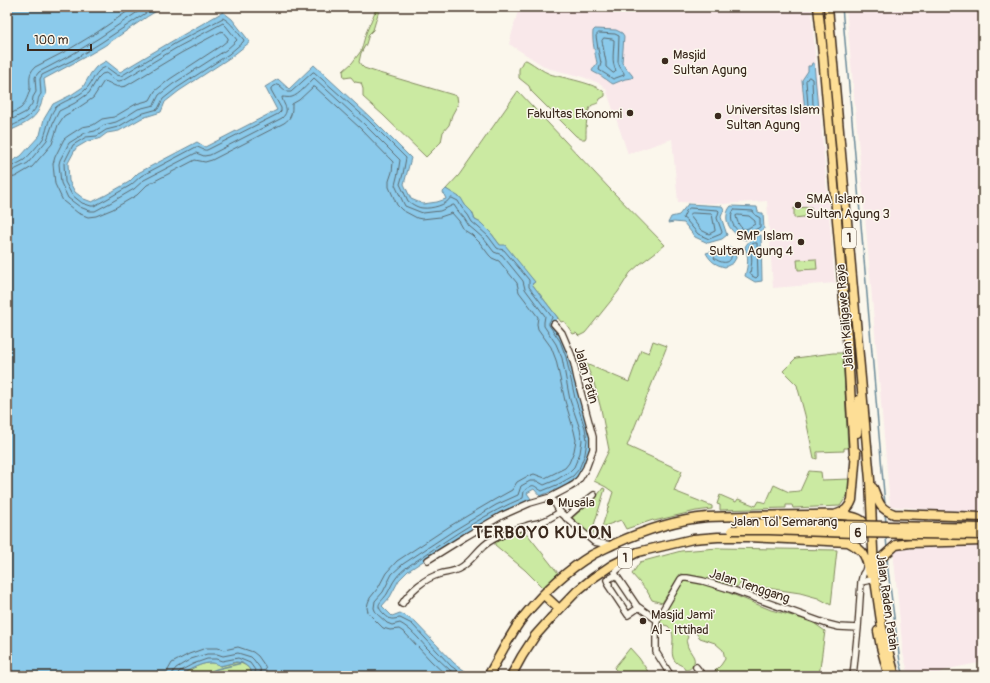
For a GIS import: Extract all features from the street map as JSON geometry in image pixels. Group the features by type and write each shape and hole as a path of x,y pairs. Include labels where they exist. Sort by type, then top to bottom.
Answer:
{"highway":[{"path":"818,7 827,40 855,458"},
{"name":"Jalan Kaligawe Raya","path":"823,7 870,480 875,504"},
{"name":"Jalan Kaligawe Raya","path":"828,7 827,40 859,399"},
{"path":"832,7 854,233 871,455 869,469"},
{"path":"859,399 866,484 868,531"},
{"name":"1","path":"488,676 512,633 524,616 556,581 597,552 612,545 658,528 686,520 707,517 834,515 844,512 850,505 853,495 859,399"},
{"path":"875,504 891,513 897,514 983,517"},
{"name":"1","path":"511,676 535,636 577,591 593,578 622,559 638,552 692,539 748,537 848,542 856,540 868,531 875,504"},
{"name":"Jalan Raden Patah","path":"875,504 872,576 882,628 895,676"},
{"path":"834,515 851,516 864,522 873,549"},
{"name":"Jalan Tol Semarang","path":"707,517 741,523 983,528"},
{"name":"Jalan Tol Semarang","path":"706,538 732,530 983,535"},
{"name":"Jalan Raden Patah","path":"868,531 881,647 889,676"},
{"path":"872,576 879,560 896,545 910,543 983,541"},
{"path":"848,542 857,547 863,553 872,576"},
{"path":"544,595 559,610"}],"street":[{"name":"Jalan Patin","path":"551,497 575,484 586,468 593,449 593,437 573,359 562,333 554,324"},
{"path":"566,518 594,495"},
{"path":"428,560 501,516 530,503 551,497 560,512 594,542 612,545"},
{"path":"402,604 409,594 418,586 434,576 441,573 453,572 462,568 483,546 491,540 521,527 550,519 560,512"},
{"path":"594,542 597,552"},
{"path":"622,559 623,565 615,572 616,575 638,608 657,620 656,652 671,676"},
{"path":"853,676 861,582 868,564"},
{"path":"616,575 607,580 611,589 628,615 638,608"},
{"path":"861,582 872,576"},
{"name":"Jalan Tenggang","path":"657,620 681,579 686,578 733,590 827,624 858,628"},
{"path":"696,667 703,676"}],"shaded area":[{"name":"Universitas Islam Sultan Agung","path":"519,7 811,7 835,283 773,288 767,201 724,204 678,202 672,139 628,154 606,89 601,84 583,77 547,68 509,44"},
{"path":"846,7 983,7 983,512 933,510 890,506"},
{"path":"983,545 983,662 953,668 930,676 909,676 903,653 893,550"}],"green space":[{"path":"377,7 380,7 373,30 369,34 361,53 359,62 361,65 364,68 379,73 457,96 458,104 449,125 443,132 441,142 426,157 363,97 361,83 355,82 351,77 344,78 343,71 352,63 361,51 366,33"},
{"path":"526,60 550,74 594,86 601,89 605,93 605,96 600,99 598,103 590,107 587,115 585,139 581,139 576,136 531,91 529,86 519,78 519,69 523,61"},
{"path":"518,91 665,245 630,273 618,292 590,327 585,333 579,336 576,333 573,334 564,321 561,322 532,284 535,282 500,245 491,233 481,223 475,220 472,212 463,202 446,189 459,175"},
{"path":"811,207 812,216 794,218 794,208"},
{"path":"816,259 817,269 798,270 797,260"},
{"path":"653,341 667,346 627,446 682,471 674,491 712,506 712,509 653,520 626,529 621,520 602,527 613,492 594,481 609,450 601,409 594,383 586,364 629,382 641,350 649,353"},
{"path":"843,353 848,448 844,448 844,451 817,452 817,459 814,458 797,385 783,371 796,358"},
{"path":"809,471 821,472 822,480 850,479 849,493 840,506 793,508 792,505 786,505 786,508 720,510 720,505 717,504 720,495 736,502 738,499 756,506 759,501 766,503 774,485 789,492 800,491"},
{"path":"603,488 605,489 594,525 593,534 590,531 587,534 571,519 597,496"},
{"path":"524,530 558,573 543,588 525,570 495,545 495,542"},
{"path":"718,548 837,550 831,605 818,598 800,593 740,584 735,588 680,574 662,603 652,600 647,591 632,574 640,562 681,551"},
{"path":"683,578 712,586 771,610 811,621 825,631 819,676 713,676 712,674 725,659 723,650 715,643 700,638 692,628 688,627 684,630 688,637 686,640 694,657 694,662 690,668 685,670 683,666 674,660 672,652 672,631 668,626 660,624 658,617"},
{"path":"630,648 651,676 620,676 614,668"},
{"path":"238,662 249,668 252,676 179,676 199,665 210,663 220,666"}],"water":[{"path":"7,7 163,7 104,46 44,79 46,95 42,100 38,112 31,119 17,128 7,132"},
{"path":"223,12 232,19 250,42 231,57 179,91 165,102 161,112 142,118 119,131 107,133 99,139 88,141 76,148 68,163 69,181 75,192 84,199 92,202 129,182 138,173 197,142 205,147 277,110 265,87 278,79 289,89 314,65 370,117 411,158 404,184 411,199 423,204 437,202 446,199 443,192 446,189 461,198 472,212 475,220 481,223 491,233 500,245 505,245 535,282 532,284 558,318 552,324 564,339 591,440 588,455 582,471 575,480 540,496 534,489 527,493 531,499 501,513 458,538 408,571 399,580 390,597 382,606 392,616 400,613 414,621 454,663 472,676 252,676 247,666 236,662 220,666 210,663 199,665 179,676 7,676 7,164 21,156 40,135 44,119 53,104 83,87 96,67 106,61 120,72"},
{"path":"595,29 616,30 622,33 624,36 622,63 632,75 632,78 613,84 592,71 597,63 593,39 593,31"},
{"path":"812,63 814,63 818,110 805,111 802,80 808,71 808,66 811,66"},
{"path":"688,204 722,206 724,209 721,217 727,235 722,239 708,243 695,237 684,223 668,223 671,217 679,215"},
{"path":"731,206 757,207 758,212 763,213 764,229 745,240 738,236 729,227 727,219 728,210"},
{"path":"761,235 762,281 755,282 745,276 748,261 745,247 756,236"},
{"path":"729,247 735,249 736,258 733,263 725,267 714,263 706,253"}],"waterway":[{"path":"842,7 885,505"},
{"path":"885,513 886,523"},
{"path":"886,537 887,549"},
{"path":"887,557 900,662 904,676"},
{"path":"200,676 217,669 242,663"}],"place":[{"name":"Masjid Sultan Agung","path":"665,61"},
{"name":"Fakultas Ekonomi","path":"630,113"},
{"name":"Universitas Islam Sultan Agung","path":"718,116"},
{"name":"SMA Islam Sultan Agung 3","path":"798,205"},
{"name":"SMP Islam Sultan Agung 4","path":"801,242"},
{"name":"Musala","path":"550,502"},
{"name":"Masjid Jami' Al - Ittihad","path":"643,621"}],"district":[{"name":"TERBOYO KULON","path":"543,532"}]}
